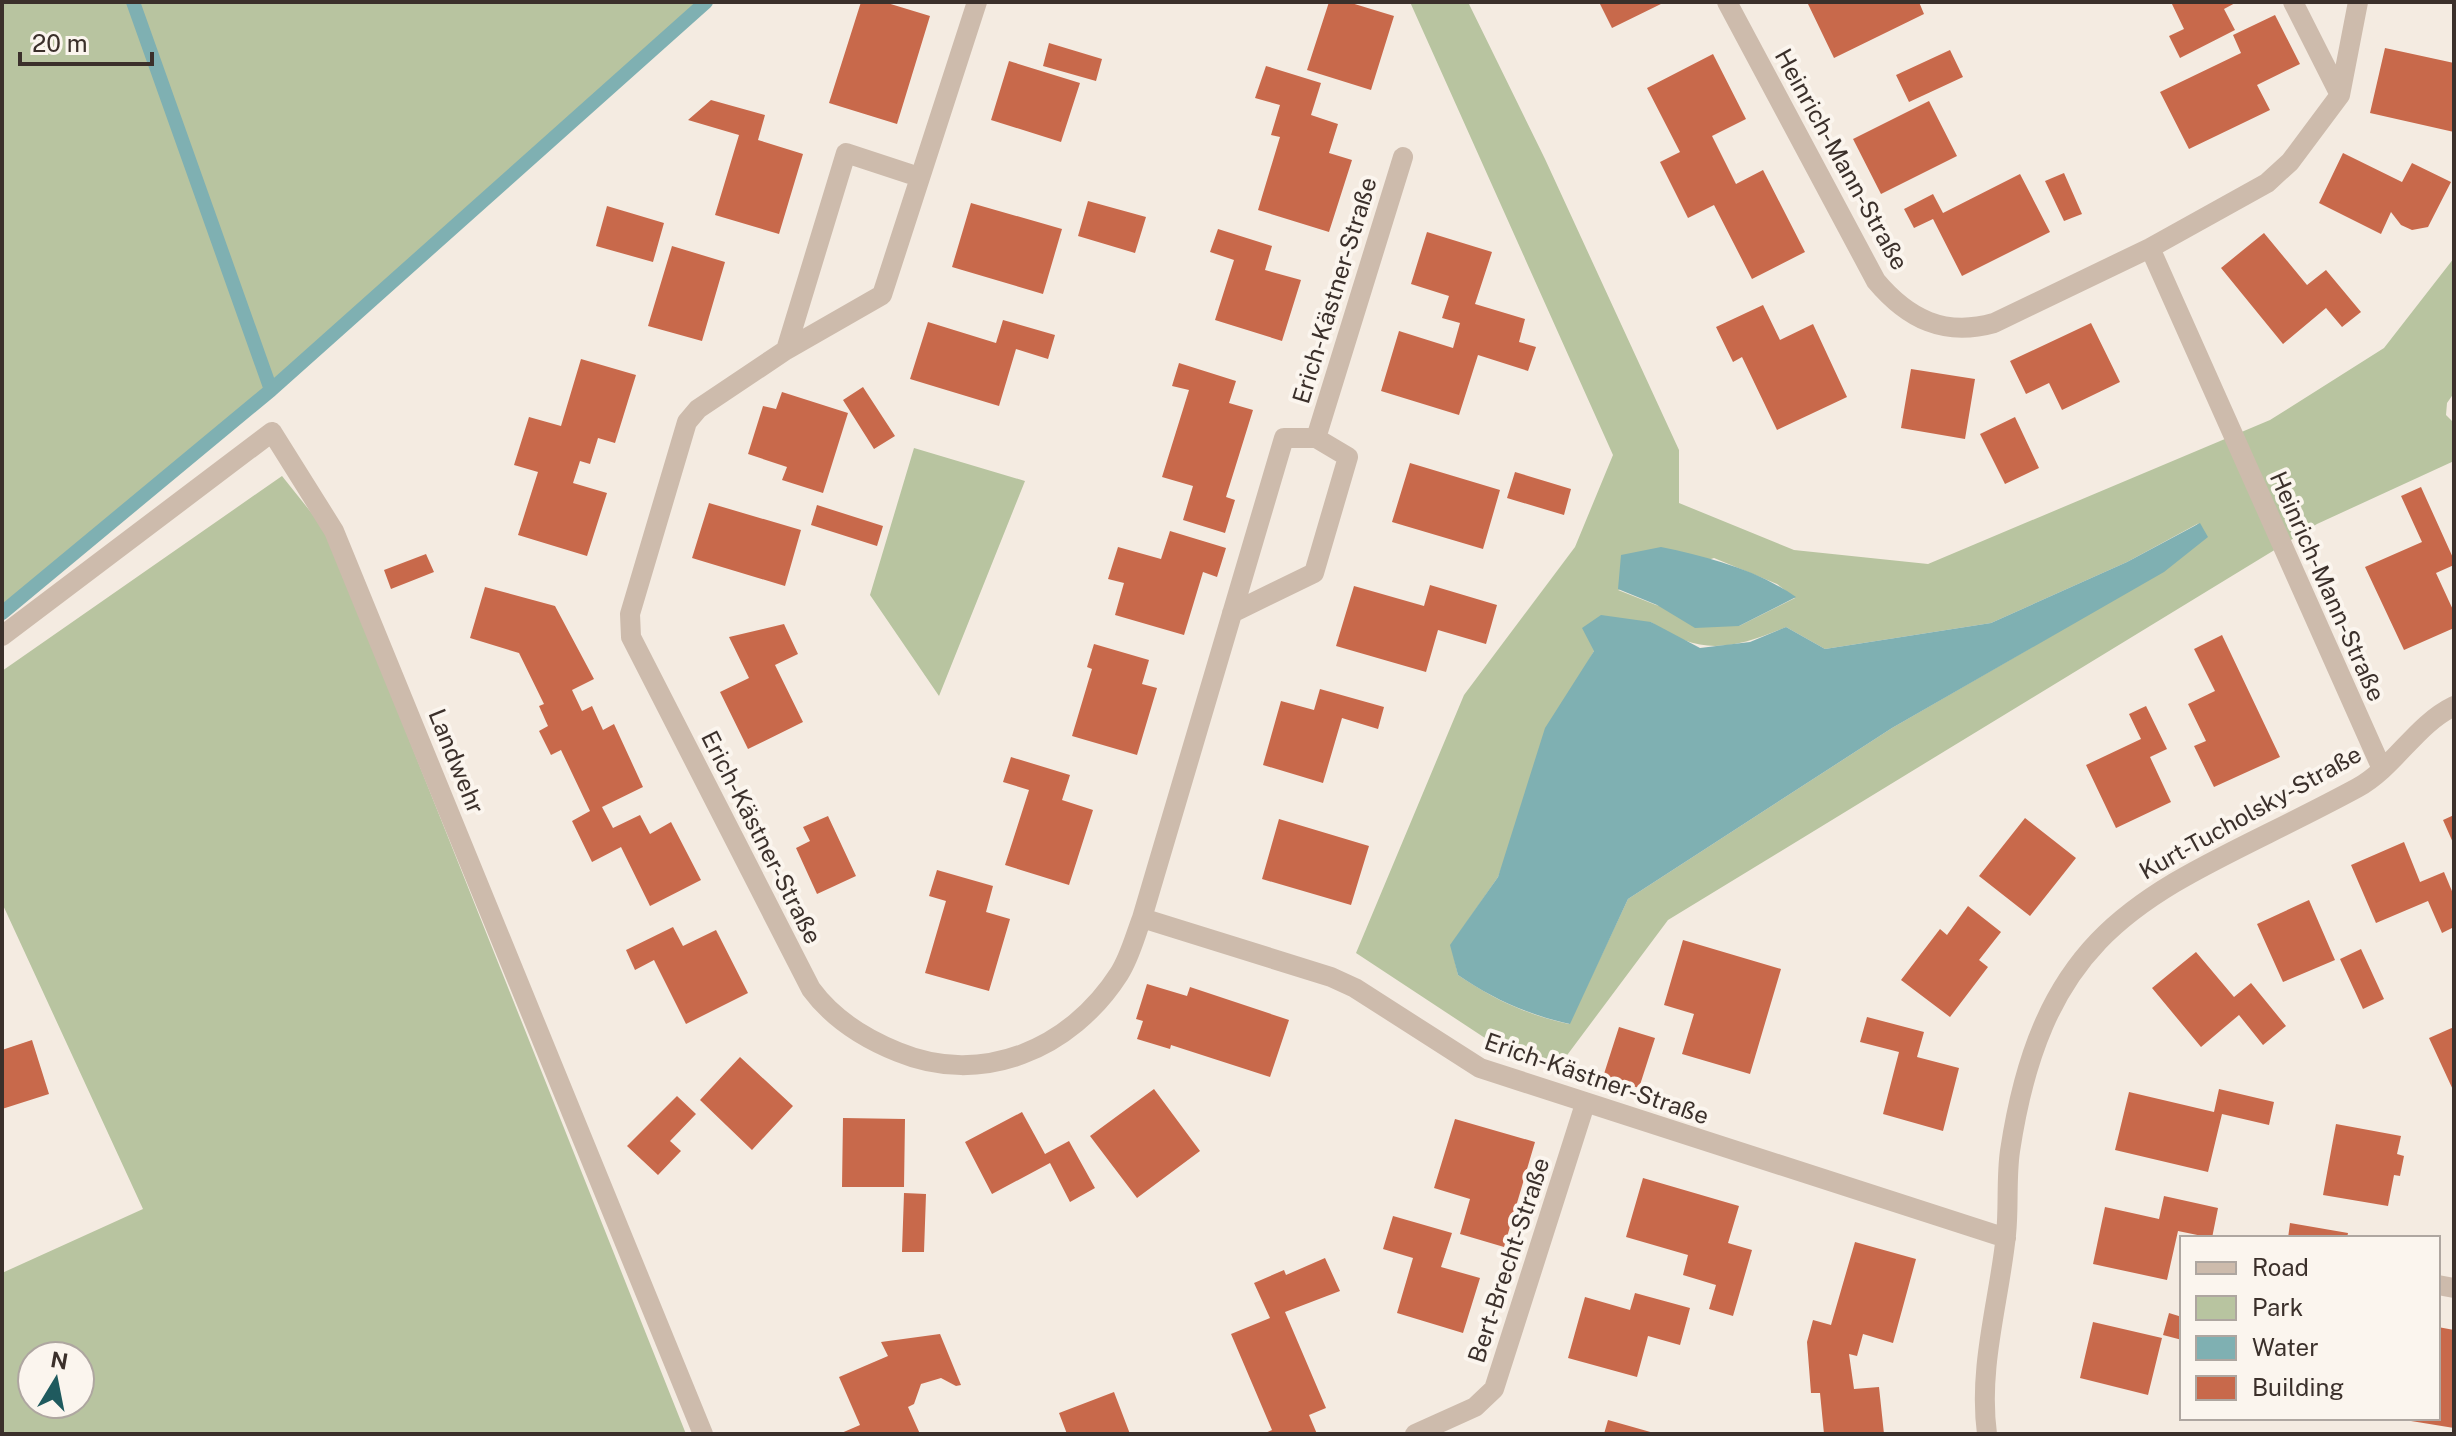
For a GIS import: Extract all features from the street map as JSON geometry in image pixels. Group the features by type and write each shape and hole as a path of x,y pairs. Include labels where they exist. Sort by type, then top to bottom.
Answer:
{"street":[{"name":"Erich-Kästner-Straße","path":"977,2 882,295 786,350 698,409 687,422 630,614 631,637 811,989 826,1009 852,1029 910,1057 941,1064 978,1065 1034,1052 1088,1013 1119,973 1142,918 1232,613 1284,438 1316,438 1348,457 1314,573 1232,613"},
{"name":"Heinrich-Mann-Straße","path":"1727,2 1876,281 1910,316 1950,329 1984,326 2150,248 2267,183 2290,162 2340,95 2358,2"},
{"path":"2293,2 2340,95"},
{"path":"786,350 846,153 919,177"},
{"name":"Erich-Kästner-Straße","path":"1316,438 1403,157"},
{"name":"Heinrich-Mann-Straße","path":"2150,248 2382,769"},
{"name":"Landwehr","path":"2,636 272,432 334,531 703,1434"},
{"name":"Kurt-Tucholsky-Straße","path":"1987,1434 1986,1359 2006,1238 2008,1169 2020,1097 2055,998 2080,960 2112,925 2162,888 2361,786 2421,728 2454,706"},
{"name":"Erich-Kästner-Straße","path":"1142,918 1331,977 1355,988 1480,1068 2006,1238"},
{"name":"Bert-Brecht-Straße","path":"1415,1434 1475,1407 1494,1389 1585,1104"}],"green space":[{"path":"2,2 129,2 266,387 2,605"},
{"path":"137,2 698,2 272,382"},
{"path":"1410,2 1468,2 1545,159 1679,450 1679,503 1794,550 1928,564 2270,420 2384,348 2454,258 2454,393 2447,403 2446,415 2454,423 2454,461 2317,524 1668,920 1556,1070 1488,1040 1356,953 1464,695 1575,547 1613,455","holes":["2199,523 2058,632 1892,728 1628,899 1569,1024 1511,1005 1458,975 1451,945 1498,877 1572,690 1594,651 1651,622 1685,641 1717,646 1750,640 1786,627 1825,649 1991,623 2127,562","1714,558 1777,584 1795,598 1739,626 1656,605 1618,590"]},
{"path":"914,448 1025,481 939,696 870,595"},
{"path":"282,476 326,531 686,1434 2,1434 2,1273 143,1209 2,903 2,671"}],"water":[{"path":"2200,523 2208,537 2164,572 1892,728 1628,899 1570,1024 1511,1005 1458,975 1450,945 1498,877 1545,728 1594,651 1582,628 1601,615 1651,622 1700,648 1750,642 1786,627 1825,649 1991,623 2127,562"},
{"path":"1661,547 1731,565 1796,597 1739,626 1695,628 1657,605 1618,589 1621,555"}],"building":[{"path":"861,2 884,2 930,16 897,124 829,103"},
{"path":"1329,2 1348,2 1394,16 1371,90 1307,70"},
{"path":"1599,2 1665,2 1612,28"},
{"path":"1919,2 1924,14 1834,58 1808,4"},
{"path":"2171,2 2237,2 2224,9 2235,30 2180,58 2169,36 2184,29"},
{"path":"2275,15 2300,64 2257,85 2270,110 2189,149 2160,92 2241,53 2233,35"},
{"path":"1049,43 1102,59 1096,81 1043,66"},
{"path":"2385,48 2454,63 2454,132 2370,113"},
{"path":"1950,50 1963,77 1909,102 1896,75"},
{"path":"1713,54 1746,119 1712,136 1736,184 1763,170 1805,252 1752,279 1714,205 1688,218 1660,162 1680,152 1647,88"},
{"path":"1009,61 1080,83 1061,142 991,120"},
{"path":"1266,66 1321,83 1311,115 1338,124 1329,153 1352,160 1329,232 1258,210 1280,137 1271,135 1280,105 1255,98"},
{"path":"711,100 765,115 758,140 803,154 779,234 715,215 739,135 688,120"},
{"path":"1929,101 1957,156 1881,194 1853,139"},
{"path":"2343,153 2402,182 2412,163 2451,182 2428,227 2412,230 2401,225 2391,212 2381,234 2319,203"},
{"path":"2064,173 2082,214 2064,221 2045,181"},
{"path":"2020,174 2050,232 1962,276 1933,219 1914,228 1904,209 1933,194 1943,213"},
{"path":"1088,201 1146,217 1135,253 1078,236"},
{"path":"971,203 1062,229 1043,294 952,267"},
{"path":"607,206 664,223 653,262 596,246"},
{"path":"1218,229 1272,246 1265,270 1301,280 1282,341 1215,320 1234,260 1210,252"},
{"path":"1427,232 1492,252 1475,304 1525,319 1519,342 1536,347 1528,371 1478,355 1459,415 1381,391 1399,331 1453,348 1460,323 1442,318 1449,296 1411,284"},
{"path":"2264,233 2307,285 2326,270 2361,312 2342,327 2326,308 2283,344 2221,268"},
{"path":"672,246 725,262 702,341 648,326"},
{"path":"1763,305 1780,340 1813,324 1847,397 1777,430 1742,357 1733,362 1716,327"},
{"path":"1003,320 1055,335 1048,359 1016,349 999,406 910,379 928,322 996,343"},
{"path":"2091,323 2120,382 2062,410 2049,383 2026,394 2010,361"},
{"path":"581,359 636,375 615,443 598,438 590,464 580,461 573,483 607,493 587,556 518,535 538,472 514,465 529,417 561,426"},
{"path":"1179,363 1236,381 1229,403 1253,410 1226,497 1235,500 1225,533 1183,520 1193,486 1162,477 1189,390 1172,386"},
{"path":"1911,369 1975,379 1965,439 1901,428"},
{"path":"863,387 895,436 874,449 843,400"},
{"path":"782,392 848,413 823,493 782,480 787,467 748,454 763,406 776,409"},
{"path":"2015,417 2039,468 2005,484 1980,434"},
{"path":"1410,463 1500,490 1483,549 1392,522"},
{"path":"1515,472 1571,489 1564,515 1507,498"},
{"path":"2421,487 2454,560 2454,565 2436,573 2454,612 2454,628 2404,650 2365,567 2422,542 2401,496"},
{"path":"709,503 801,530 785,586 692,558"},
{"path":"817,505 883,526 877,546 811,525"},
{"path":"1170,531 1226,548 1217,577 1203,572 1184,635 1115,615 1124,583 1108,579 1118,547 1161,559"},
{"path":"426,554 434,572 391,589 384,570"},
{"path":"1430,585 1497,605 1486,644 1438,630 1426,672 1336,646 1354,586 1424,606"},
{"path":"485,587 555,606 594,679 572,690 582,711 592,706 603,730 614,724 643,787 602,807 613,828 640,815 650,834 671,822 701,880 650,906 621,847 592,862 572,821 590,811 561,750 551,755 539,731 548,726 539,706 544,704 519,653 470,638"},
{"path":"784,624 798,654 775,665 803,722 748,749 720,692 749,678 729,637"},
{"path":"2222,635 2280,757 2214,787 2194,746 2206,741 2188,704 2215,691 2194,649"},
{"path":"1094,644 1149,660 1142,684 1157,688 1137,755 1072,736 1092,669 1087,667"},
{"path":"1320,689 1384,707 1378,729 1342,718 1323,783 1263,765 1281,701 1314,710"},
{"path":"2146,706 2167,749 2150,757 2171,802 2116,828 2086,765 2141,739 2129,714"},
{"path":"1011,757 1070,775 1062,800 1093,810 1069,885 1005,865 1029,790 1003,782"},
{"path":"2454,815 2454,845 2443,820"},
{"path":"828,816 856,876 817,894 796,848 810,841 803,827"},
{"path":"2025,818 2076,858 2030,916 1979,876"},
{"path":"1279,819 1369,846 1351,905 1262,879"},
{"path":"2404,842 2420,882 2444,872 2454,896 2454,927 2442,933 2428,901 2376,923 2351,865"},
{"path":"937,870 993,886 986,912 1010,919 989,991 925,973 946,901 929,896"},
{"path":"2309,900 2335,960 2283,982 2257,924"},
{"path":"1968,906 2001,932 1979,960 1988,967 1950,1017 1901,980 1940,929 1947,935"},
{"path":"673,927 683,946 716,930 748,993 686,1024 654,960 635,970 626,950"},
{"path":"1683,940 1781,969 1750,1074 1682,1054 1694,1014 1664,1005"},
{"path":"2361,949 2384,999 2363,1009 2340,959"},
{"path":"2196,952 2234,997 2251,983 2286,1026 2263,1045 2239,1015 2201,1047 2152,988"},
{"path":"1147,984 1187,996 1190,987 1289,1020 1270,1077 1171,1045 1170,1049 1137,1039 1143,1021 1136,1019"},
{"path":"1867,1017 1924,1032 1917,1057 1959,1068 1943,1131 1883,1114 1899,1052 1860,1042"},
{"path":"1619,1027 1655,1038 1639,1088 1603,1077"},
{"path":"2454,1027 2454,1092 2429,1038"},
{"path":"32,1040 49,1094 2,1109 2,1050"},
{"path":"740,1057 793,1106 752,1150 700,1100"},
{"path":"1154,1089 1200,1151 1137,1198 1090,1136"},
{"path":"2219,1089 2274,1102 2269,1125 2222,1114 2208,1172 2115,1150 2129,1092 2214,1112"},
{"path":"677,1096 696,1114 670,1141 681,1151 658,1175 627,1146"},
{"path":"1022,1112 1045,1154 1069,1141 1095,1188 1070,1202 1050,1163 992,1194 965,1142"},
{"path":"843,1118 905,1119 904,1187 842,1187"},
{"path":"1455,1119 1535,1142 1504,1247 1460,1234 1470,1199 1434,1188"},
{"path":"2336,1124 2401,1136 2397,1154 2404,1156 2400,1176 2394,1175 2388,1206 2323,1195"},
{"path":"1643,1178 1739,1206 1728,1243 1752,1250 1733,1316 1709,1309 1716,1285 1683,1275 1688,1255 1626,1237"},
{"path":"904,1193 926,1194 924,1252 902,1252"},
{"path":"2164,1196 2218,1208 2212,1236 2178,1231 2167,1280 2093,1264 2105,1207 2159,1219"},
{"path":"1393,1216 1452,1233 1441,1267 1480,1278 1463,1333 1397,1313 1413,1258 1383,1249"},
{"path":"2290,1223 2348,1233 2347,1236 2288,1236"},
{"path":"1855,1242 1916,1259 1893,1343 1863,1334 1857,1356 1849,1354 1854,1389 1879,1387 1884,1434 1824,1434 1820,1393 1811,1393 1807,1342 1813,1320 1831,1325"},
{"path":"1325,1258 1340,1291 1285,1312 1326,1408 1309,1415 1317,1434 1263,1434 1272,1430 1231,1334 1270,1318 1254,1283 1284,1270 1286,1275"},
{"path":"1635,1293 1690,1308 1680,1345 1648,1336 1637,1377 1568,1358 1585,1297 1630,1310"},
{"path":"2169,1313 2180,1316 2180,1339 2163,1335"},
{"path":"2093,1322 2162,1338 2148,1395 2080,1378"},
{"path":"2440,1327 2454,1330 2454,1428 2411,1421 2440,1420"},
{"path":"940,1334 961,1385 956,1386 941,1378 921,1384 914,1404 908,1407 920,1434 839,1434 860,1425 839,1377 888,1356 881,1342"},
{"path":"1114,1392 1130,1434 1067,1434 1059,1413"},
{"path":"1608,1420 1654,1433 1654,1434 1604,1434"}],"waterway":[{"path":"133,2 271,390"},
{"path":"2,613 271,390 706,2"}]}
